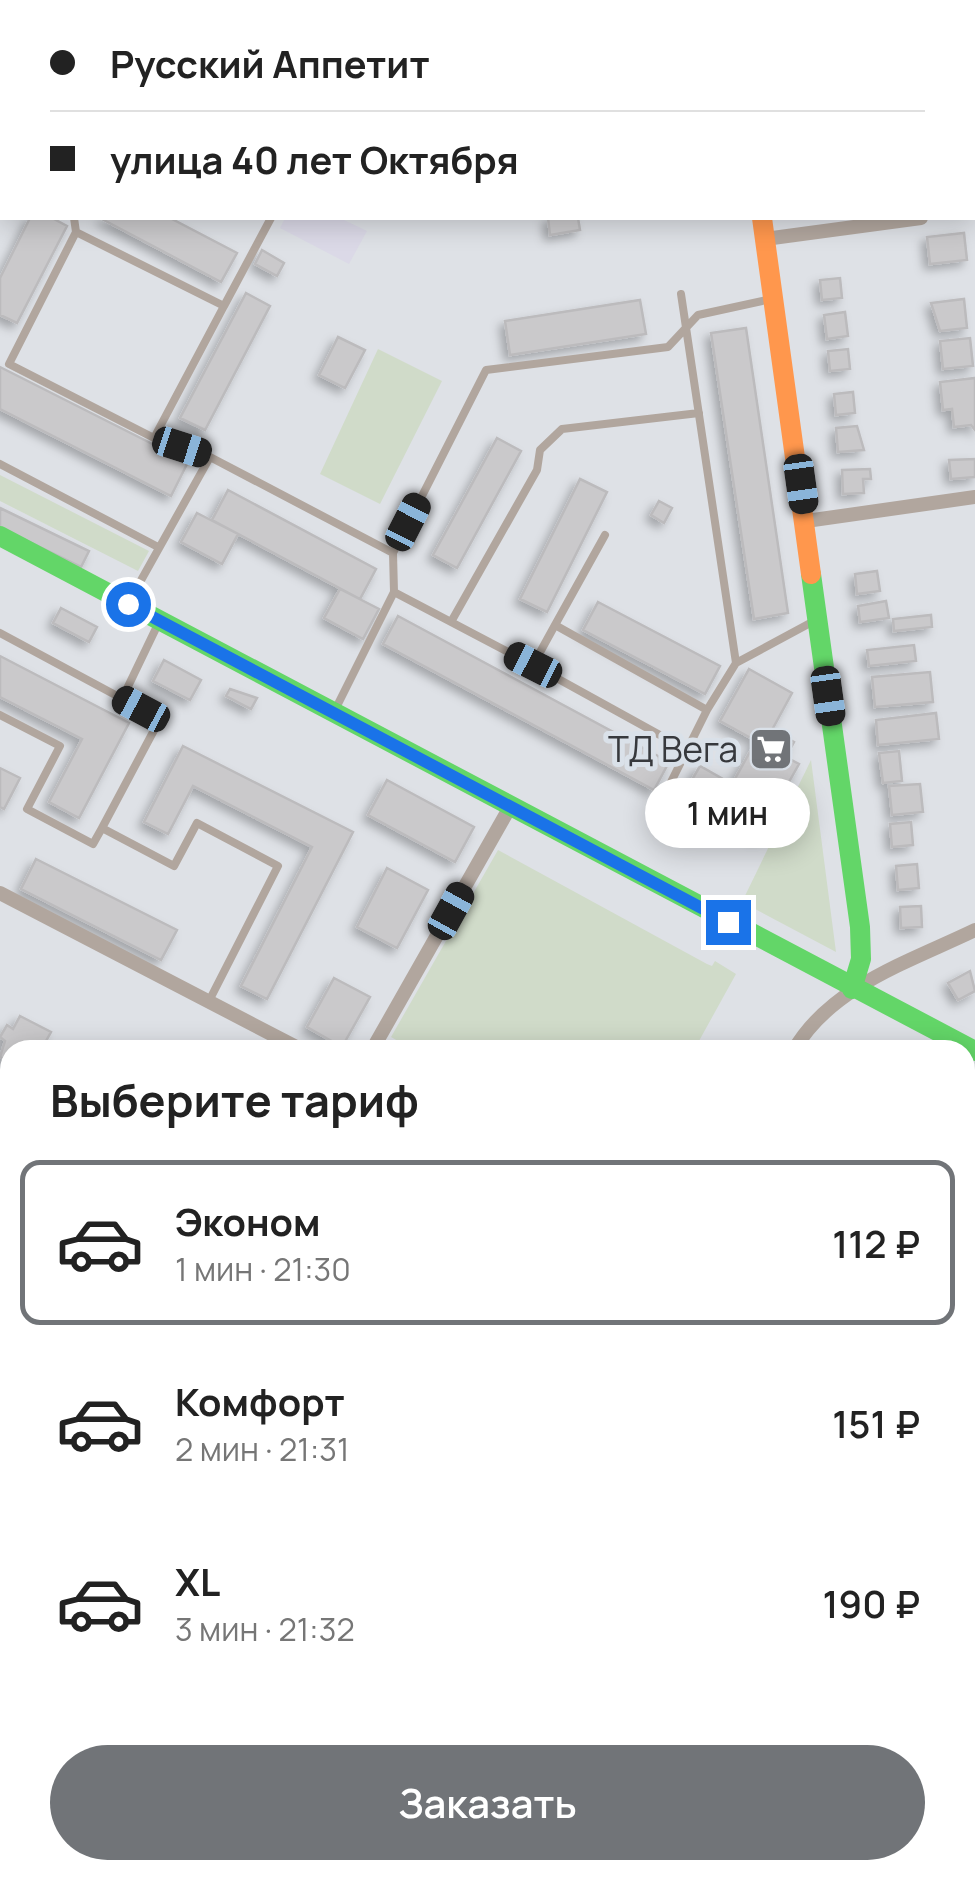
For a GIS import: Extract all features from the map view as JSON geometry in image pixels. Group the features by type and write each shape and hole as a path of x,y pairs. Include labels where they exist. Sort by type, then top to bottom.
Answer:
{"street":[{"path":"762,220 860,926 861,958 852,988"},
{"path":"765,239 906,220"},
{"path":"806,522 975,498"},
{"path":"0,536 954,1040"},
{"path":"378,1040 510,807"},
{"path":"0,892 283,1040"},
{"path":"799,1040 852,988 975,930"}],"lane":[{"path":"74,220 76,232 4,362 154,438 210,456 393,553"},
{"path":"154,438 270,220"},
{"path":"76,232 224,306"},
{"path":"682,294 736,663"},
{"path":"333,712 394,592 393,553 486,370 668,347 687,332 698,315 776,298"},
{"path":"452,622 536,470 540,450 562,429 699,413"},
{"path":"128,604 210,456"},
{"path":"0,464 158,547"},
{"path":"533,665 605,536"},
{"path":"394,592 686,750"},
{"path":"660,804 707,710 736,663 818,618"},
{"path":"122,699 160,620"},
{"path":"555,625 707,710"},
{"path":"0,633 160,719 93,844 27,808 60,746 0,715"},
{"path":"102,828 174,866 197,824 278,866 209,1001"}],"shaded area":[{"path":"284,220 344,220 367,231 349,264 280,228"}],"green space":[{"path":"378,349 442,381 380,504 320,474"},
{"path":"0,475 149,551 138,571 0,501"},
{"path":"811,760 836,952 742,902"},
{"path":"498,850 707,964 712,966 715,961 736,974 700,1040 391,1037"}],"building":[{"path":"29,220 56,220 67,226 17,323 0,315 0,278"},
{"path":"104,220 174,220 237,253 221,282"},
{"path":"548,220 578,220 580,230 550,235"},
{"path":"964,233 967,260 930,264 927,237"},
{"path":"262,250 284,263 277,276 255,264"},
{"path":"840,278 842,298 822,300 820,280"},
{"path":"246,293 270,306 205,430 180,418"},
{"path":"964,299 967,328 940,331 931,303"},
{"path":"640,300 646,334 510,355 505,321"},
{"path":"845,312 848,336 827,339 824,315"},
{"path":"746,328 788,613 754,619 711,333"},
{"path":"338,337 365,350 345,388 319,375"},
{"path":"970,338 973,366 943,369 940,341"},
{"path":"848,349 850,369 830,371 828,351"},
{"path":"0,367 188,462 171,496 0,409"},
{"path":"975,378 975,430 971,425 954,427 952,409 943,410 940,382"},
{"path":"853,392 855,413 836,415 834,394"},
{"path":"857,426 864,450 838,452 836,428"},
{"path":"497,438 521,451 457,568 433,555"},
{"path":"975,459 975,477 951,479 949,460"},
{"path":"870,469 871,479 863,479 864,493 843,494 842,470"},
{"path":"580,479 607,492 547,612 520,599"},
{"path":"228,490 376,569 360,599 212,520"},
{"path":"659,501 672,508 664,523 651,515"},
{"path":"0,508 89,551 81,567 0,528"},
{"path":"197,513 238,534 222,564 181,542"},
{"path":"877,571 880,591 857,594 855,574"},
{"path":"340,589 379,609 363,639 324,618"},
{"path":"886,601 889,618 860,622 858,606"},
{"path":"598,602 720,666 705,694 583,630"},
{"path":"61,608 97,627 89,642 53,623"},
{"path":"931,615 932,627 894,631 893,619"},
{"path":"398,616 669,762 654,790 383,644"},
{"path":"914,645 916,661 869,666 867,650"},
{"path":"0,656 129,723 79,818 49,802 82,739 0,697"},
{"path":"164,660 201,680 190,700 153,681"},
{"name":"ТД Вега","path":"749,669 792,693 772,730 794,742 786,757 799,764 758,837 683,795 700,766 732,784 756,741 720,721"},
{"path":"930,672 933,702 875,707 872,677"},
{"path":"230,689 257,698 251,709 226,696"},
{"path":"936,713 939,739 878,745 876,720"},
{"path":"183,746 353,832 267,999 241,986 312,847 193,786 168,834 144,822"},
{"path":"899,751 902,781 883,783 879,753"},
{"path":"0,768 20,778 4,809 0,807"},
{"path":"387,780 474,827 455,862 368,815"},
{"path":"920,784 923,812 892,815 889,786"},
{"path":"911,822 913,845 892,847 890,824"},
{"path":"36,859 177,930 161,960 21,889"},
{"path":"917,864 919,888 898,890 896,866"},
{"path":"387,868 428,890 397,948 357,927"},
{"path":"921,906 922,927 901,928 900,907"},
{"path":"970,971 975,991 958,1000 948,983"},
{"path":"334,978 370,997 346,1040 330,1040 307,1027"},
{"path":"20,1016 51,1032 47,1040 0,1037 7,1025 13,1029"}],"traffic: fast":[{"path":"0,536 954,1040"},
{"path":"811,574 860,927 861,959 852,989"}],"traffic: slow":[{"path":"762,220 811,574"}],"place":[{"name":"ТД Вега","path":"771,749"}],"route":[{"path":"128,604 728,922"}]}
